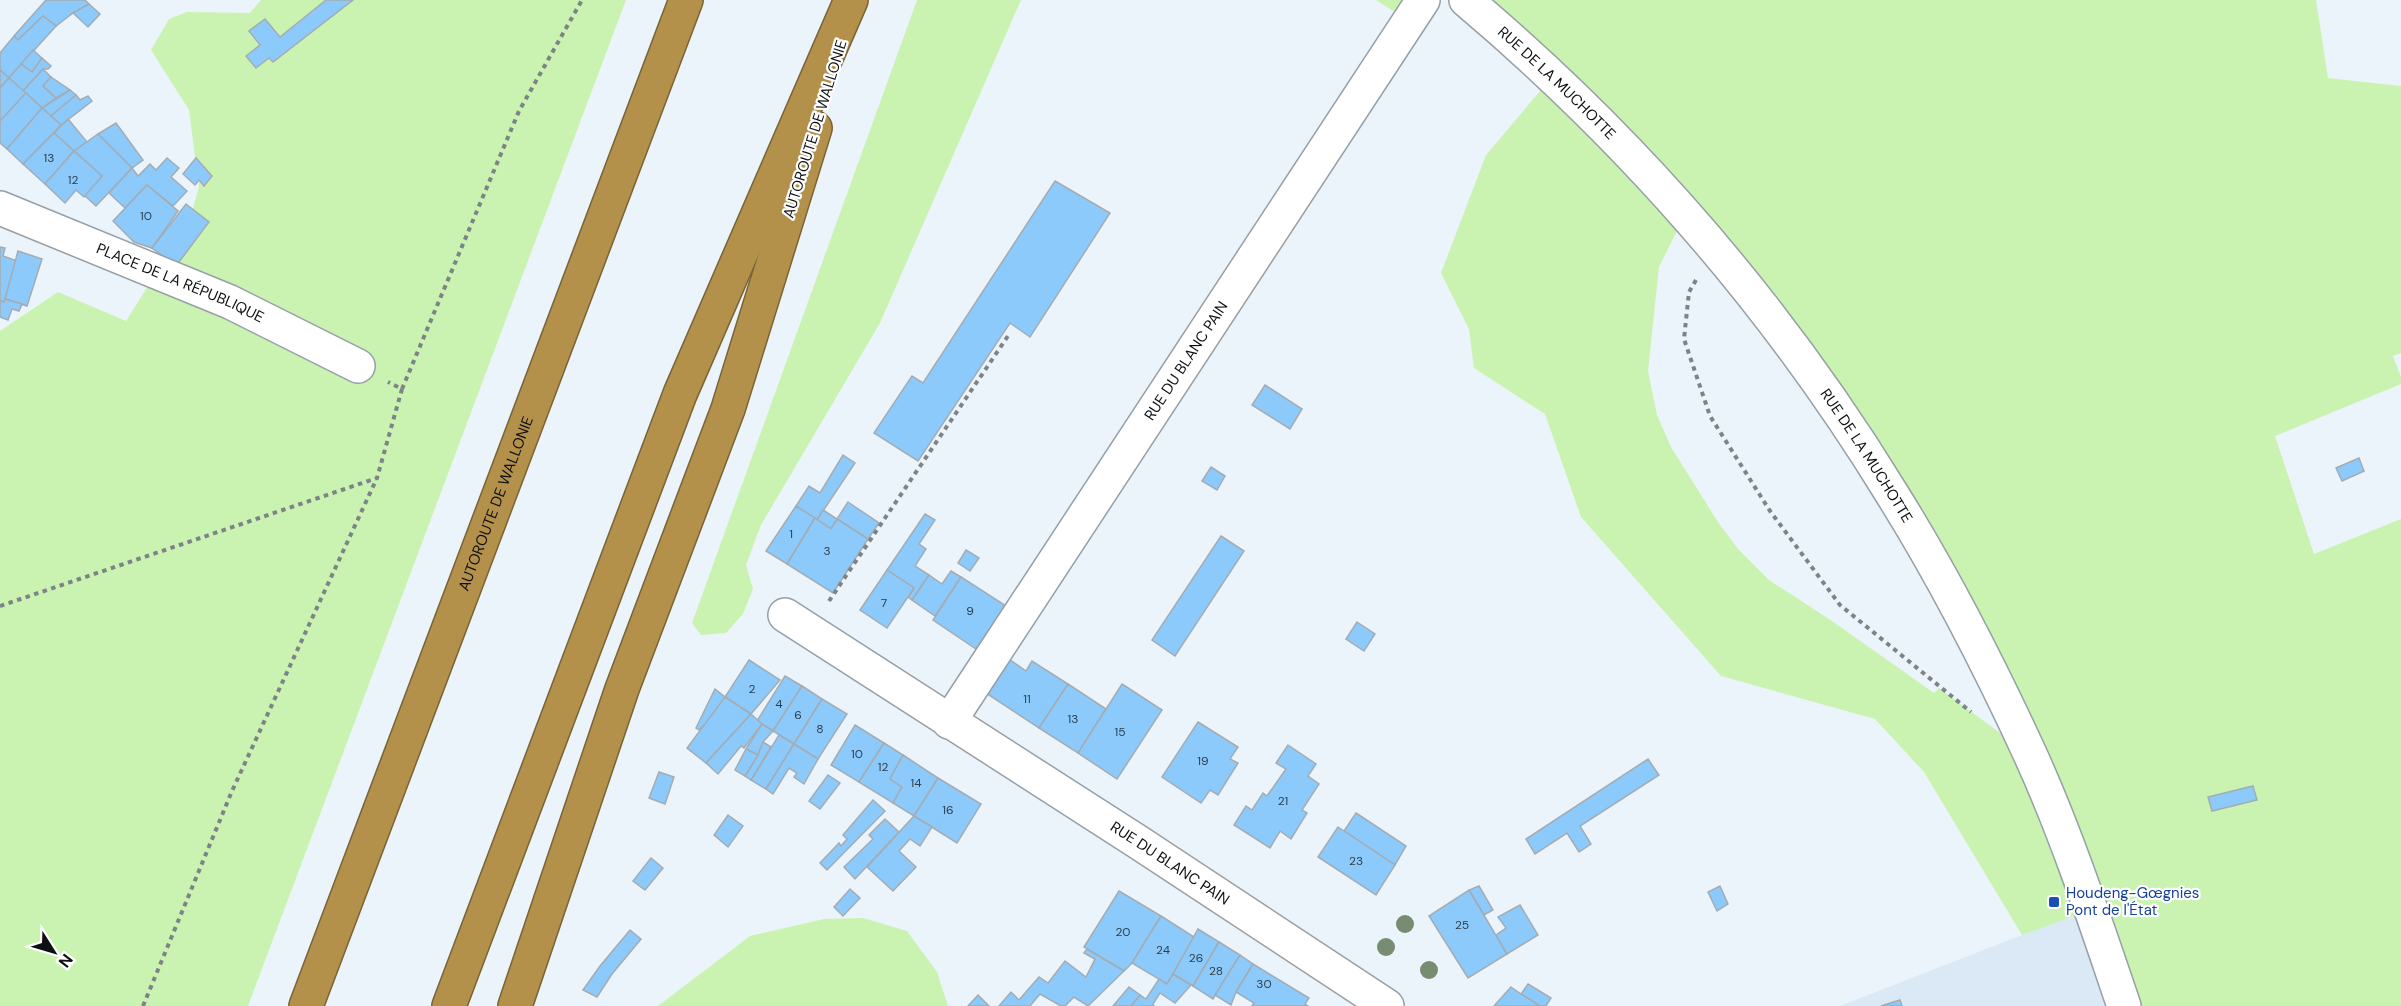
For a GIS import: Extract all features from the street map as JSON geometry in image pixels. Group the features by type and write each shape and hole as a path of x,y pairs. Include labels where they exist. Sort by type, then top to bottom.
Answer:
{"highway":[{"name":"AUTOROUTE DE WALLONIE","path":"306,1006 686,0"},
{"name":"AUTOROUTE DE WALLONIE","path":"515,1006 622,689 728,409 853,0"},
{"path":"448,1006 680,394 853,0"}],"street":[{"name":"RUE DU BLANC PAIN","path":"949,722 1423,0"},
{"name":"RUE DE LA MUCHOTTE","path":"1466,0 1553,76 1615,137 1741,280 1850,429 1893,495 1967,623 2031,756 2066,840 2124,1006"},
{"name":"PLACE DE LA RÉPUBLIQUE","path":"0,208 230,302 358,366"},
{"name":"RUE DU BLANC PAIN","path":"797,623 1138,842 1387,1006"}],"path":[{"path":"144,1006 232,791 377,478 402,389 519,111 582,0"},
{"path":"1714,248 1689,292 1684,339 1710,416 1770,511 1840,605 1939,688 1974,714"},
{"path":"797,623 1008,336"},
{"path":"358,366 402,389"},
{"path":"0,606 377,478"}],"shaded area":[{"path":"2091,910 2124,1006 1840,1006 2022,935"}],"green space":[{"path":"261,0 626,0 248,1006 0,1006 0,331 58,292 126,321 190,219 199,187 189,110 151,50 169,19 187,12 250,13"},
{"path":"917,0 1021,0 880,323 761,525 746,565 753,589 743,614 726,633 701,635 692,623"},
{"path":"1376,0 1423,0 1409,21"},
{"path":"1466,0 2316,0 2328,78 2401,86 2401,353 2393,356 2401,377 2401,384 2275,436 2314,554 2401,519 2401,1006 2124,1006 2091,910 2022,935 1924,772 1875,719 1721,676 1581,517 1545,414 1474,368 1469,329 1441,273 1486,155 1552,77","holes":["1685,215 1804,364 2030,755 1939,688 1934,693 1769,580 1738,549 1718,522 1671,447 1657,415 1648,371 1659,267"]},
{"path":"863,918 907,931 937,972 948,1006 658,1006 750,936 824,919"}],"building":[{"path":"46,0 85,0 89,4 56,26 43,16 18,40 14,36"},
{"path":"326,0 353,0 273,62 269,58 256,68 246,56 260,45 249,31 265,19 280,37"},
{"path":"89,4 100,14 88,27 73,13"},
{"path":"43,16 56,26 9,78 0,70 0,53 14,36 18,40"},
{"path":"33,50 42,58 32,72 21,64"},
{"path":"42,58 51,66 43,69 23,91 9,78 21,64 32,72"},
{"path":"43,69 51,77 43,86 56,98 42,108 23,91"},
{"path":"0,70 9,78 0,88"},
{"path":"51,77 70,90 56,98 43,86"},
{"path":"9,78 26,93 0,121 0,88"},
{"path":"70,90 76,95 51,116 42,108"},
{"path":"26,93 42,108 7,149 0,143 0,121"},
{"path":"76,95 80,100 88,96 92,101 61,125 51,116"},
{"path":"42,108 61,125 23,164 7,149"},
{"path":"68,119 87,142 74,151 54,133"},
{"path":"116,123 143,160 132,168 98,134"},
{"path":"54,133 74,151 45,184 23,164"},
{"path":"98,134 132,168 96,206 84,195 102,176 74,151"},
{"path":"74,151 102,176 84,197 76,190 65,203 45,184"},
{"path":"167,158 179,168 171,177 187,191 173,206 147,185 125,208 109,193 132,168 138,176 150,164 156,170"},
{"path":"196,158 212,176 204,186 199,180 195,185 183,174"},
{"path":"1055,181 1110,213 1030,337 1010,323 918,461 874,433 912,376 923,383"},
{"path":"147,185 178,211 152,248 134,242 113,221"},
{"path":"186,204 209,222 176,266 152,248"},
{"path":"0,247 5,248 3,256 17,261 4,302 0,301"},
{"path":"18,251 42,259 27,306 5,299"},
{"path":"5,299 22,304 19,311 12,309 8,320 0,317 0,301 4,302"},
{"path":"1265,385 1302,409 1290,429 1252,405"},
{"path":"843,455 855,463 817,520 796,506 809,486 820,493"},
{"path":"2359,458 2364,471 2342,481 2336,468"},
{"path":"1211,467 1225,476 1217,490 1202,481"},
{"path":"848,502 879,523 868,539 837,519"},
{"path":"796,506 815,518 787,564 766,551"},
{"path":"823,510 837,519 831,529 817,520"},
{"path":"925,514 935,520 919,544 926,549 915,566 929,575 912,600 908,597 914,588 887,570"},
{"path":"815,518 831,529 837,519 868,539 833,593 787,564"},
{"path":"1221,536 1244,551 1175,656 1152,640"},
{"path":"966,550 979,558 970,571 958,563"},
{"path":"887,570 914,588 887,628 860,610"},
{"path":"951,571 961,577 935,616 912,600 929,575 942,584"},
{"path":"961,577 1006,606 976,649 933,620"},
{"path":"1357,622 1375,634 1364,651 1346,639"},
{"path":"1009,659 1026,671 1032,661 1068,684 1039,728 986,693"},
{"path":"749,660 780,680 751,714 725,697"},
{"path":"785,676 802,686 773,731 757,721"},
{"path":"1068,684 1106,709 1078,753 1039,728"},
{"path":"1122,684 1162,710 1117,779 1078,753"},
{"path":"802,686 822,699 794,744 773,731"},
{"path":"715,689 725,697 714,715 699,730 696,728"},
{"path":"725,697 751,714 706,763 687,748"},
{"path":"822,699 847,714 818,759 794,744"},
{"path":"751,714 762,724 744,748 741,746 718,774 706,763"},
{"path":"1198,722 1238,747 1230,759 1238,763 1218,795 1210,790 1201,803 1162,777"},
{"path":"762,724 773,731 763,742 758,755 746,749"},
{"path":"855,725 884,743 859,782 831,765"},
{"path":"779,735 794,744 766,789 751,780"},
{"path":"763,742 771,747 751,780 745,776"},
{"path":"884,743 903,755 890,779 902,787 893,803 859,782"},
{"path":"794,744 818,759 804,784 794,777 797,773 789,768 773,794 766,789"},
{"path":"1288,745 1316,764 1308,776 1319,784 1302,810 1307,813 1291,839 1280,831 1270,848 1234,825 1246,806 1252,810 1263,793 1267,796 1286,769 1276,763"},
{"path":"746,749 758,755 745,776 735,770"},
{"path":"903,755 938,778 914,816 893,803 902,787 890,779"},
{"path":"1648,759 1659,775 1580,826 1591,844 1579,852 1567,833 1535,854 1526,839"},
{"path":"659,772 674,777 665,804 649,798"},
{"path":"828,775 840,783 820,809 809,801"},
{"path":"938,778 981,804 957,843 914,816"},
{"path":"2253,786 2257,800 2212,811 2208,797"},
{"path":"873,800 885,811 827,870 820,863 839,843 841,846 847,839 843,835"},
{"path":"1356,813 1406,846 1395,865 1344,831"},
{"path":"728,815 743,826 728,847 714,835"},
{"path":"914,816 932,827 920,846 910,839 899,851 916,867 893,891 867,867"},
{"path":"885,819 899,832 855,879 844,867 873,839 869,835"},
{"path":"1338,827 1395,865 1376,895 1318,857"},
{"path":"651,858 663,868 645,890 633,881"},
{"path":"1479,886 1493,910 1484,915 1469,890"},
{"path":"1720,886 1728,904 1717,911 1708,892"},
{"path":"850,889 860,898 843,916 834,907"},
{"path":"1469,890 1507,954 1468,978 1429,916"},
{"path":"1119,891 1161,916 1132,963 1124,971 1084,947"},
{"path":"1520,905 1538,935 1507,954 1496,935 1506,928 1498,917"},
{"path":"1161,916 1194,937 1167,984 1132,963"},
{"path":"1198,929 1219,942 1193,986 1173,974"},
{"path":"630,930 641,939 612,974 597,997 583,990 600,966"},
{"path":"1219,942 1240,955 1213,999 1193,986"},
{"path":"1087,949 1124,971 1088,1006 1074,997 1065,1006 1061,1006 1040,994 1030,1006 999,1006 1011,992 1019,1000 1039,977 1048,983 1065,961 1086,977 1095,959 1084,953"},
{"path":"1240,955 1253,964 1231,1005 1215,995"},
{"path":"1253,964 1309,998 1305,1004 1308,1006 1252,1006 1254,1003 1236,992"},
{"path":"1173,974 1191,985 1175,1003 1160,993 1154,1006 1131,1006 1140,995 1146,999 1159,979 1167,984"},
{"path":"1528,984 1551,998 1546,1006 1540,1006 1521,994"},
{"path":"1129,987 1140,995 1131,1006 1113,1006"},
{"path":"1511,987 1521,994 1540,1006 1494,1006"},
{"path":"978,995 989,1006 968,1006"},
{"path":"1900,1000 1902,1006 1881,1006"}],"place":[{"name":"Houdeng-Gœgnies Pont de l'État","path":"2054,902"}]}
